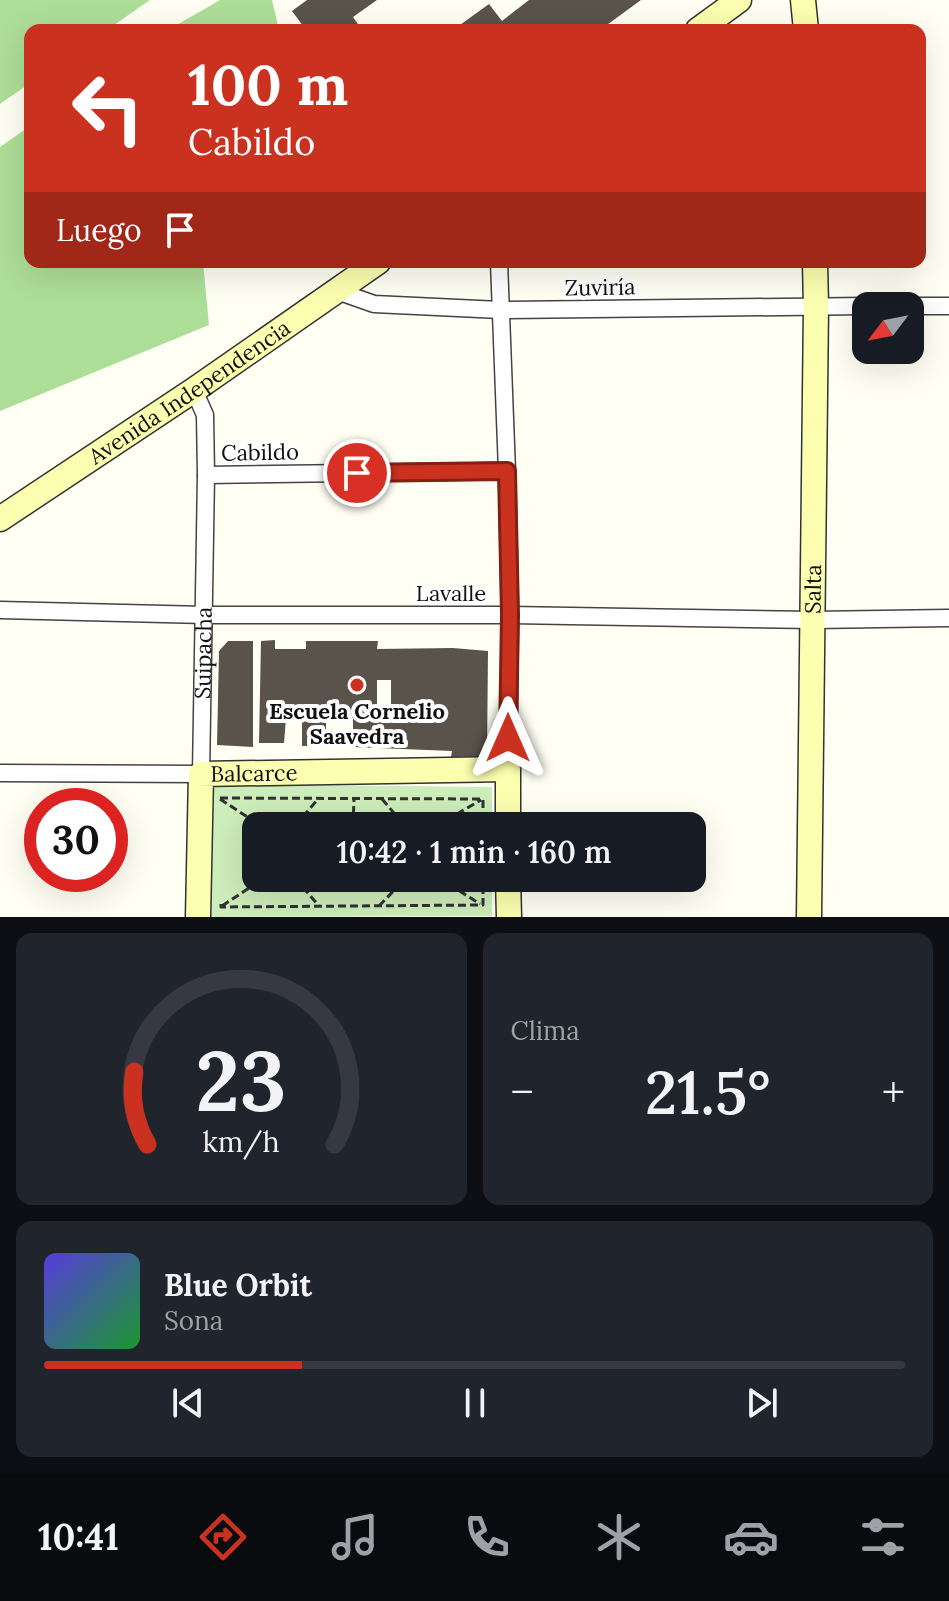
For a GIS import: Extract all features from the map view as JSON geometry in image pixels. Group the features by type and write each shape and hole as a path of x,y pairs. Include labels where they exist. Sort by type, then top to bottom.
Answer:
{"street":[{"path":"706,24 739,0"},
{"path":"803,0 805,24"},
{"name":"Avenida Independencia","path":"0,519 370,268"},
{"path":"499,268 510,615 508,812"},
{"name":"Salta","path":"809,917 815,268"},
{"name":"Zuviría","path":"337,291 374,304 500,310 852,306"},
{"path":"924,306 949,306"},
{"name":"Suipacha","path":"194,390 205,415 201,774 209,912"},
{"name":"Cabildo","path":"206,475 507,471"},
{"name":"Lavalle","path":"0,610 205,615 510,615 813,620 949,618"},
{"name":"Balcarce","path":"0,773 201,774 508,769"},
{"path":"499,914 504,892"}],"path":[{"path":"242,813 219,798 483,799"},
{"path":"307,812 318,799"},
{"path":"354,799 354,812"},
{"path":"382,799 393,812"},
{"path":"460,812 483,799"},
{"path":"483,799 483,812"},
{"path":"209,912 220,892"},
{"path":"209,912 242,892"},
{"path":"307,892 319,906"},
{"path":"379,906 392,892"},
{"path":"462,892 499,914"},
{"path":"483,892 483,905"},
{"path":"209,912 319,906 483,905"}],"green space":[{"path":"0,0 150,0 116,24 24,24 24,87 0,104"},
{"path":"220,0 272,0 278,24 178,24"},
{"path":"24,130 24,268 204,268 209,325 0,411 0,147"},
{"path":"209,784 492,787 492,812 242,812 242,892 492,892 492,916 211,917"}],"building":[{"path":"307,0 377,0 353,17 358,24 302,24 292,11"},
{"path":"529,0 641,0 608,24 461,24 489,4 502,21"},
{"path":"275,640 275,649 306,649 306,641 378,641 377,649 488,651 487,756 451,757 452,751 353,747 353,718 326,718 326,746 302,746 302,718 286,718 284,743 259,743 261,641","holes":["377,680 391,680 391,720 377,718"]},
{"path":"228,641 253,641 253,747 217,745 219,651"}],"place":[{"name":"Escuela Cornelio Saavedra","path":"357,685"}],"route":[{"path":"357,473 507,471 510,615 508,738"}]}
